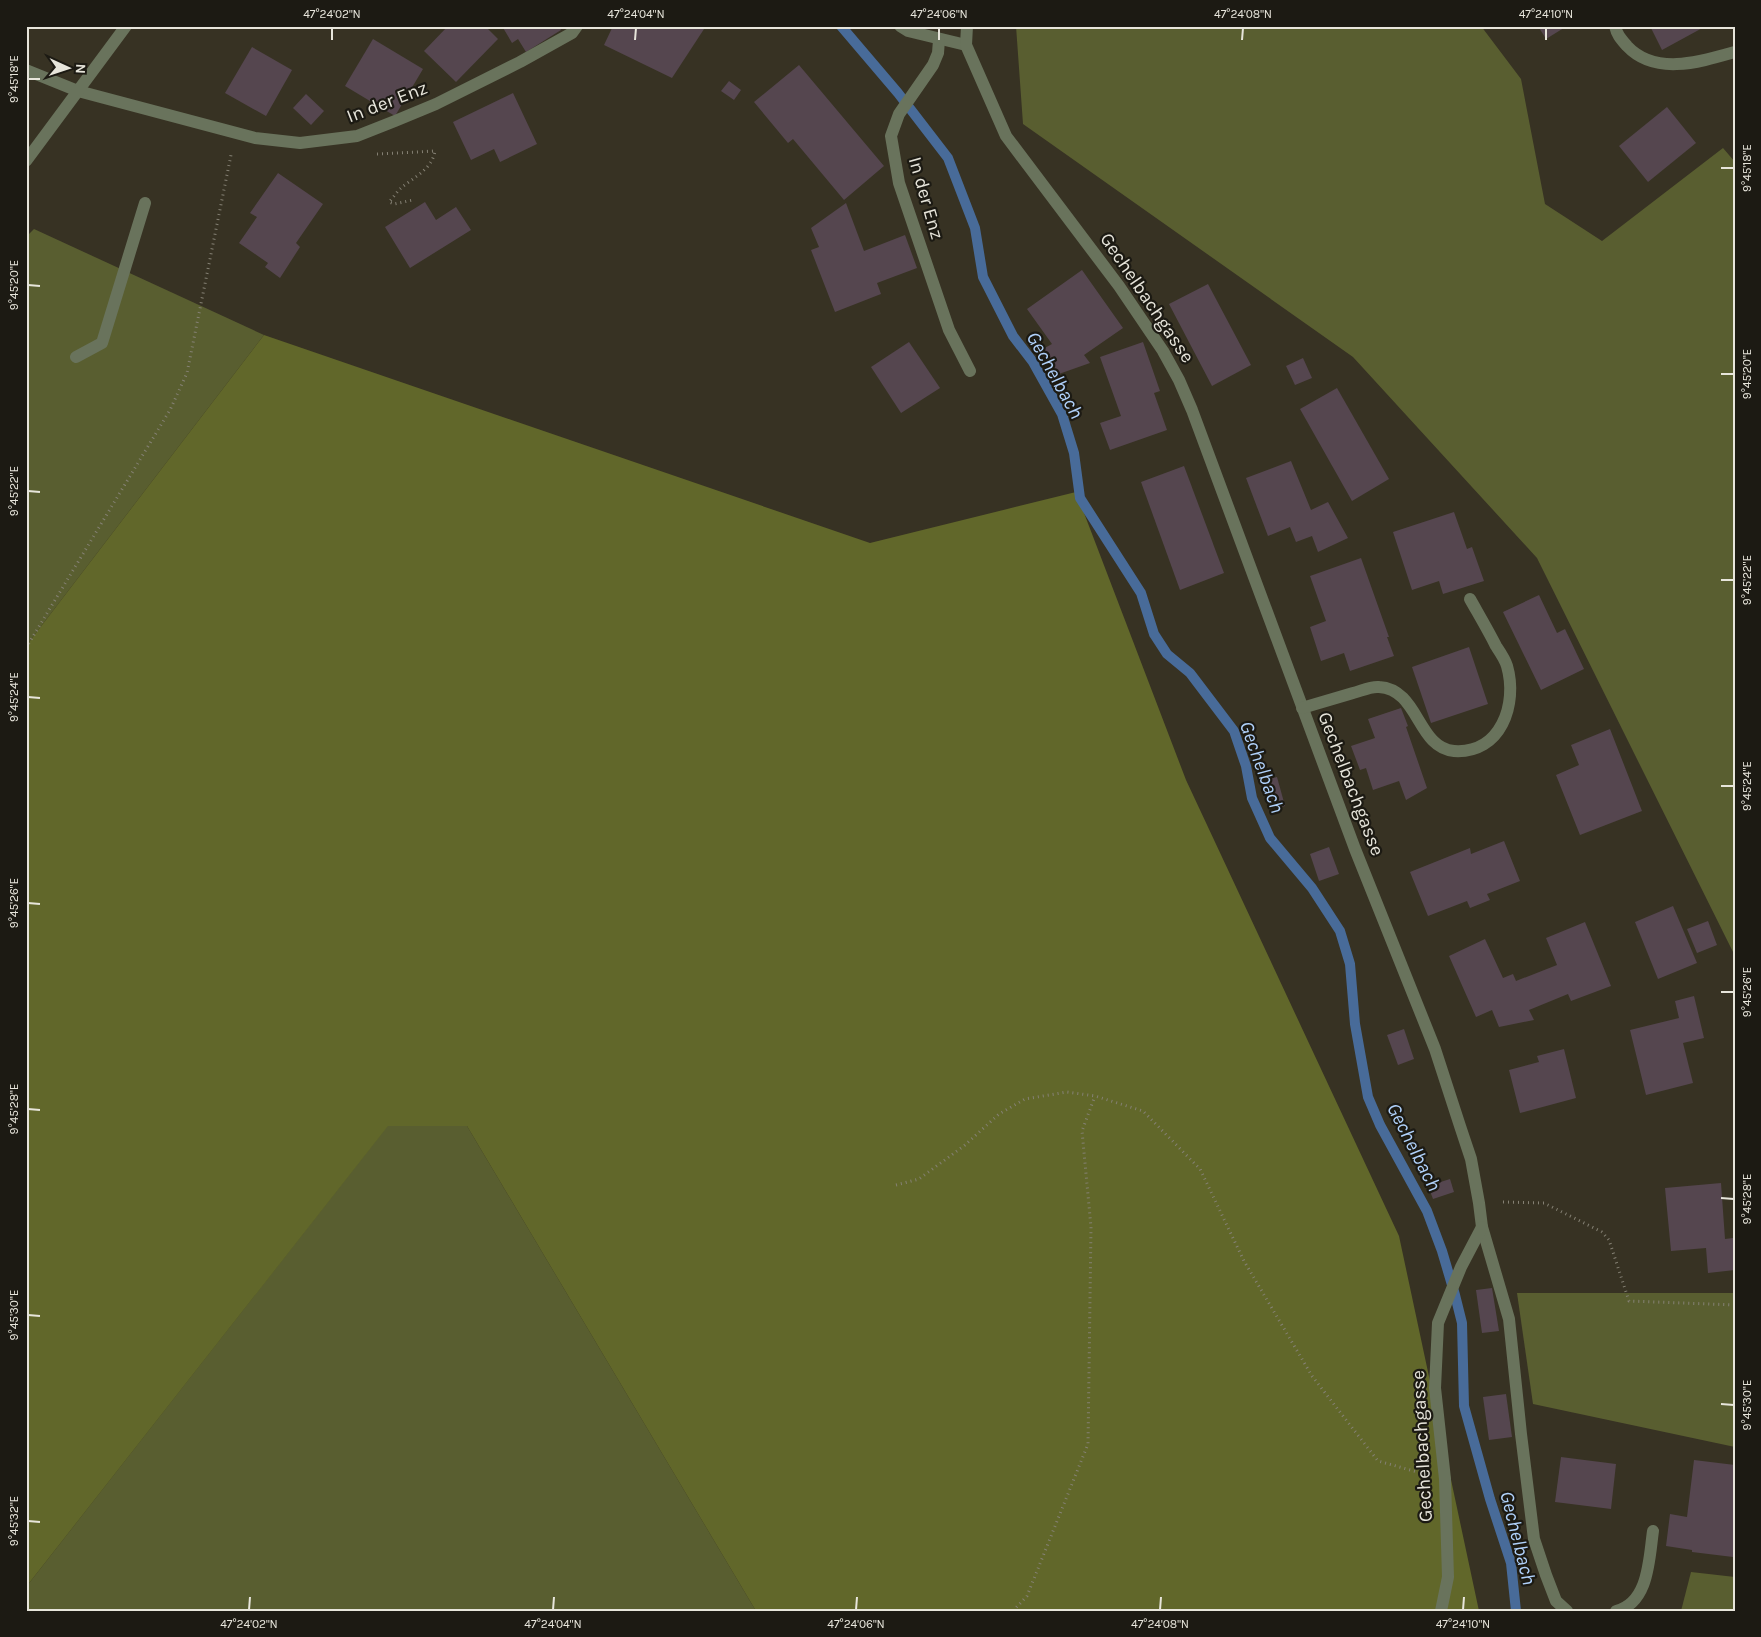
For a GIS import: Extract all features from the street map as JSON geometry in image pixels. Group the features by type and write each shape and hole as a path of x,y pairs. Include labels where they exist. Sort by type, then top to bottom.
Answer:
{"street":[{"path":"26,161 126,26"},
{"name":"In der Enz","path":"26,70 78,91 255,138 300,143 357,136 436,104 520,62 572,33 577,26"},
{"path":"900,26 908,32 966,45"},
{"name":"Gechelbachgasse","path":"967,26 966,45 1006,136 1119,286 1163,351 1179,380 1192,410 1355,849 1435,1049 1471,1159 1482,1227 1461,1267 1438,1323 1435,1388 1445,1479 1448,1577 1441,1611"},
{"path":"1615,26 1618,35 1635,54 1659,64 1700,62 1735,52"},
{"name":"In der Enz","path":"939,40 938,53 933,65 899,114 891,136 898,183 949,330 970,371"},
{"path":"76,357 102,343 145,202"},
{"path":"1302,708 1380,687 1395,692 1410,705 1425,731 1436,744 1453,751 1474,748 1492,739 1505,720 1511,692 1507,664 1470,599"},
{"path":"1482,1227 1509,1319 1534,1539 1556,1601 1567,1611"},
{"path":"1616,1611 1623,1609 1637,1599 1647,1574 1653,1531"}],"path":[{"path":"26,648 170,410 187,373 235,132"},
{"path":"376,154 435,151 434,157 419,176 400,190 390,202 394,204 413,200"},
{"path":"896,1185 919,1179 965,1145 999,1114 1025,1099 1067,1092 1095,1096 1143,1110 1200,1169 1244,1261 1312,1376 1378,1461 1445,1479"},
{"path":"1013,1611 1027,1596 1088,1444 1091,1227 1082,1131 1095,1096"},
{"path":"1479,1203 1544,1203 1602,1232 1609,1240 1629,1301 1735,1305"}],"green space":[{"path":"1016,26 1481,26 1521,79 1545,204 1602,241 1723,148 1735,162 1735,956 1537,558 1353,357 1023,124"},
{"path":"34,229 264,335 26,646 26,237"},
{"path":"264,335 870,543 1076,492 1186,780 1399,1236 1479,1611 756,1611 467,1126 388,1126 26,1587 26,646"},
{"path":"388,1125 467,1126 756,1611 26,1611 26,1587"},
{"path":"1517,1293 1735,1293 1735,1447 1533,1404"},
{"path":"1691,1572 1735,1577 1735,1611 1681,1611"}],"building":[{"path":"448,26 485,26 498,39 456,82 424,51"},
{"path":"502,26 559,26 561,30 526,52 518,39 512,43"},
{"path":"613,26 706,26 672,78 604,45"},
{"path":"1538,26 1567,26 1546,39"},
{"path":"1650,26 1706,26 1662,50"},
{"path":"373,39 423,69 395,116 345,86"},
{"path":"252,47 292,70 266,116 225,93"},
{"path":"799,65 884,166 844,200 793,139 788,143 754,102"},
{"path":"729,81 741,90 734,100 721,91"},
{"path":"513,93 537,144 500,162 494,149 471,160 453,122"},
{"path":"306,94 324,111 311,125 293,108"},
{"path":"1667,107 1696,143 1648,182 1619,146"},
{"path":"278,173 323,204 296,243 300,247 280,278 265,267 268,263 239,243 257,217 250,213"},
{"path":"425,202 436,220 456,207 471,230 410,268 385,227"},
{"path":"846,203 864,251 905,235 917,268 877,283 881,294 835,312 811,250 819,247 811,228"},
{"path":"1082,270 1123,328 1084,355 1090,363 1056,375 1039,351 1052,344 1027,309"},
{"path":"1208,284 1251,365 1212,386 1169,304"},
{"path":"909,342 940,388 901,413 871,367"},
{"path":"1143,342 1160,391 1154,393 1167,430 1110,450 1100,423 1121,416 1100,357"},
{"path":"1303,358 1312,378 1295,385 1286,366"},
{"path":"1337,388 1389,479 1352,501 1300,409"},
{"path":"1291,461 1311,510 1328,502 1348,538 1318,552 1312,536 1296,542 1290,527 1268,536 1246,478"},
{"path":"1184,466 1224,573 1180,590 1141,482"},
{"path":"1454,512 1467,549 1472,547 1484,581 1443,594 1439,581 1412,590 1393,532"},
{"path":"1361,558 1394,656 1350,671 1344,653 1321,661 1310,627 1326,621 1310,576"},
{"path":"1539,595 1557,633 1565,629 1584,669 1541,690 1503,612"},
{"path":"1469,647 1488,704 1431,723 1412,667"},
{"path":"1401,708 1427,788 1406,800 1399,781 1373,790 1366,768 1360,770 1351,746 1375,738 1368,719"},
{"path":"1610,729 1642,811 1580,835 1556,775 1579,765 1571,745"},
{"path":"1277,777 1285,806 1274,809 1266,780"},
{"path":"1504,841 1520,881 1487,894 1490,900 1470,908 1467,901 1428,916 1410,872 1470,848 1471,854"},
{"path":"1329,847 1339,874 1319,881 1310,854"},
{"path":"1673,906 1697,963 1658,979 1635,922"},
{"path":"1708,921 1717,945 1697,953 1687,929"},
{"path":"1585,922 1611,986 1571,1001 1568,994 1529,1010 1534,1020 1499,1027 1492,1010 1476,1017 1449,956 1485,939 1503,978 1513,974 1516,981 1557,965 1546,938"},
{"path":"1694,996 1704,1038 1683,1043 1693,1083 1646,1095 1630,1030 1679,1018 1675,1001"},
{"path":"1404,1029 1414,1059 1398,1065 1387,1035"},
{"path":"1564,1049 1576,1098 1520,1113 1509,1070 1539,1062 1537,1056"},
{"path":"1450,1179 1454,1192 1433,1199 1428,1186"},
{"path":"1721,1183 1725,1239 1733,1238 1735,1270 1708,1273 1706,1248 1671,1251 1665,1188"},
{"path":"1492,1288 1499,1331 1482,1333 1476,1290"},
{"path":"1506,1394 1512,1437 1489,1440 1483,1397"},
{"path":"1561,1457 1616,1464 1611,1509 1555,1502"},
{"path":"1694,1460 1735,1465 1733,1509 1735,1510 1735,1543 1733,1557 1692,1552 1692,1550 1666,1546 1670,1514 1687,1517"}],"waterway":[{"name":"Gechelbach","path":"841,26 898,93 948,158 975,228 983,277 1013,336 1033,362 1062,414 1074,453 1080,498 1141,593 1154,634 1167,654 1190,673 1234,731 1246,766 1252,798 1270,838 1312,888 1340,931 1350,964 1355,1024 1368,1097 1380,1125 1427,1211 1442,1251 1455,1295 1462,1323 1464,1406 1490,1499 1511,1563 1516,1611"}]}
